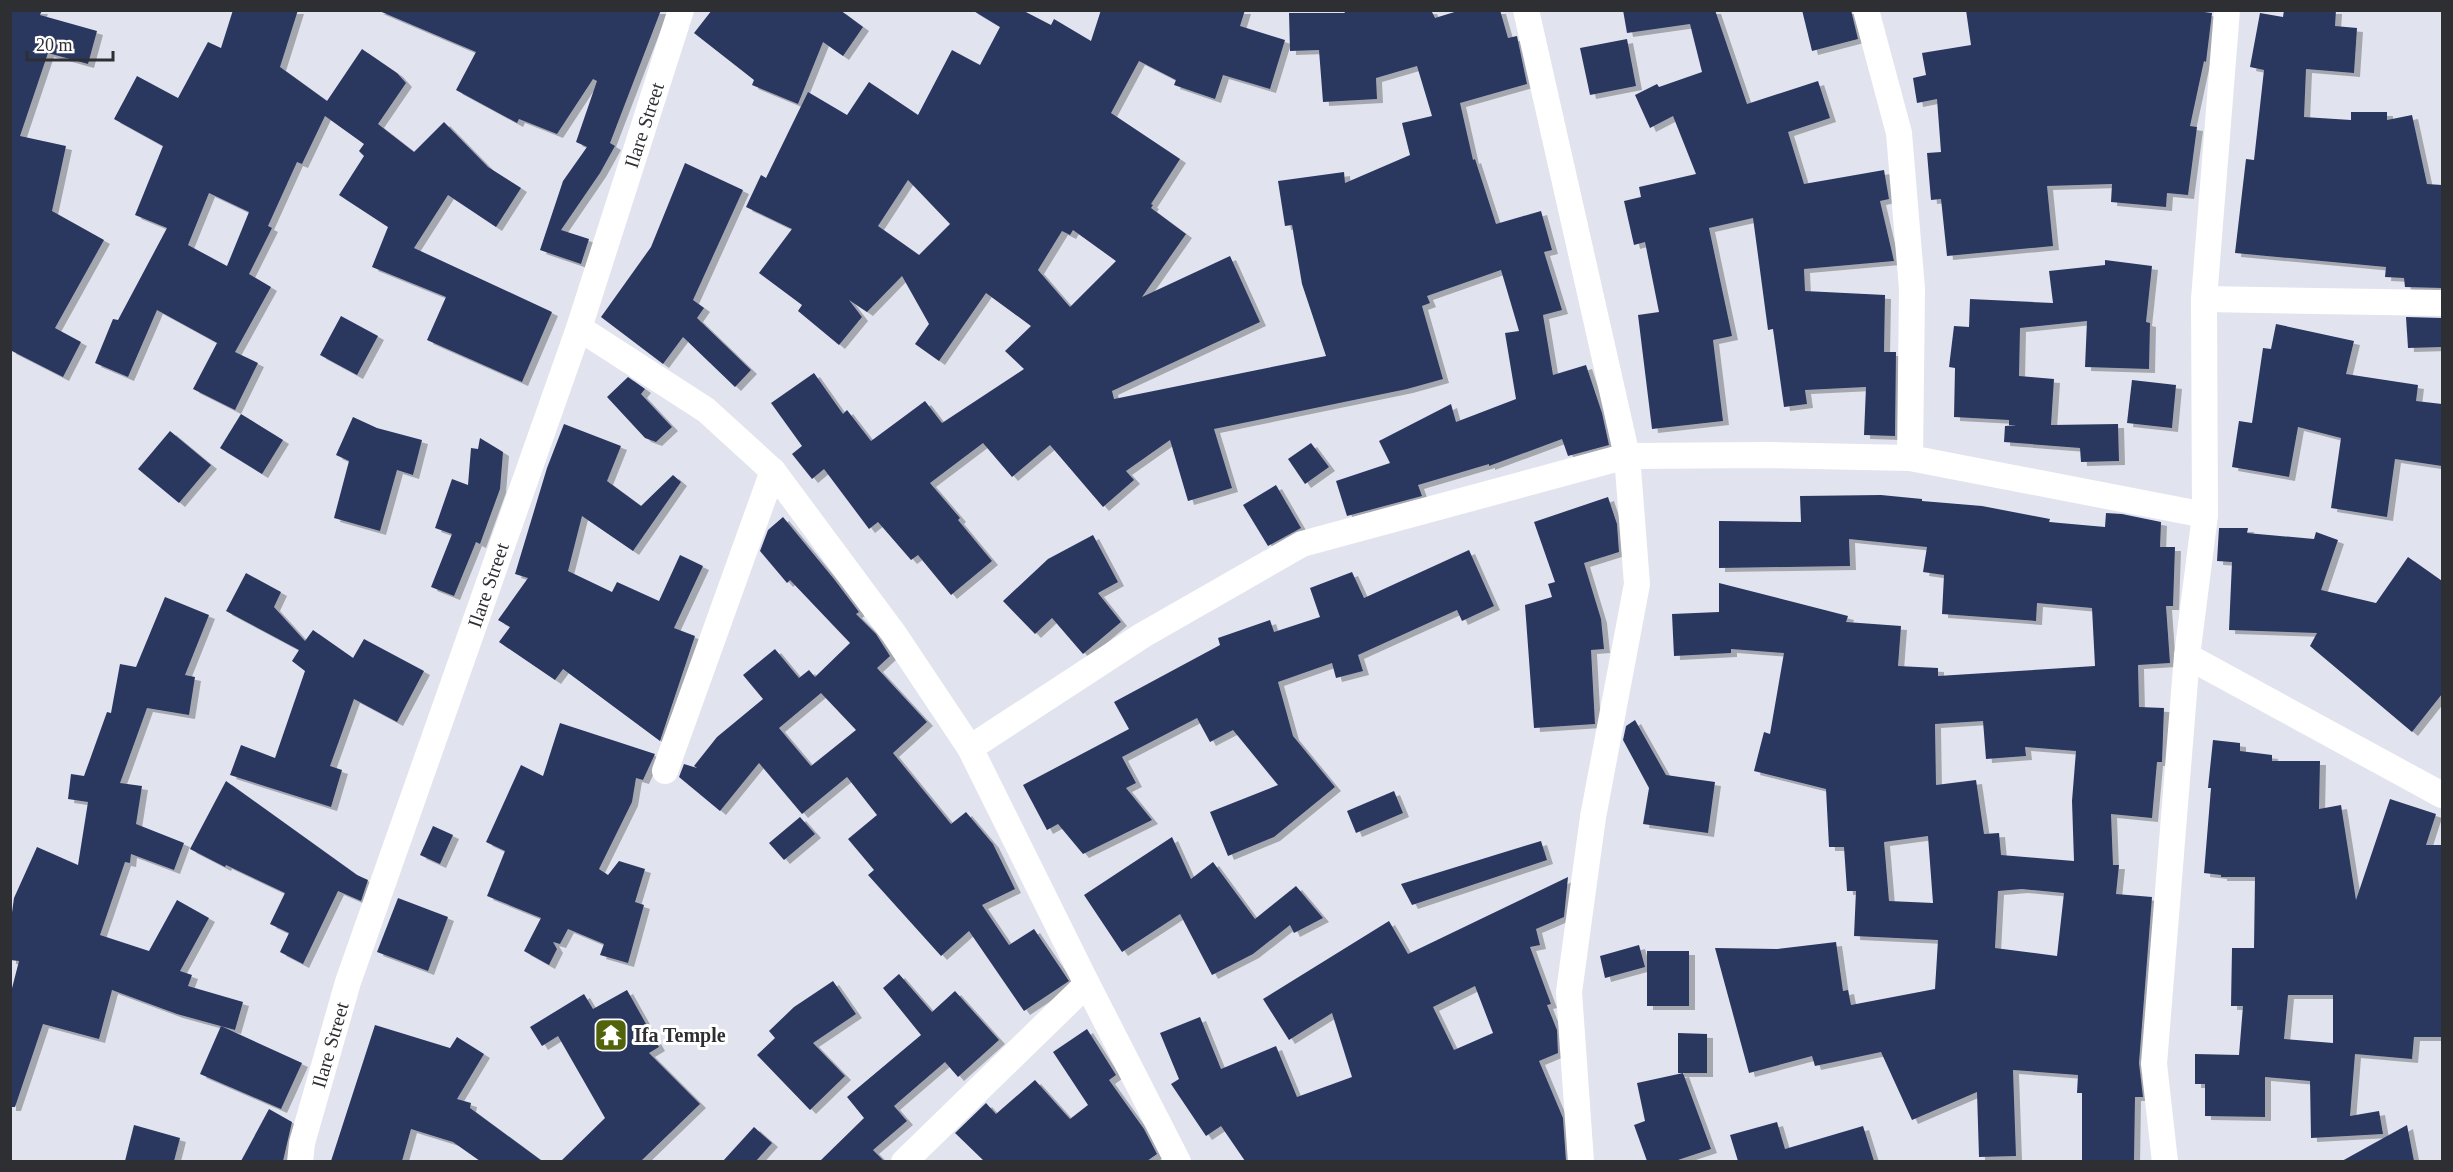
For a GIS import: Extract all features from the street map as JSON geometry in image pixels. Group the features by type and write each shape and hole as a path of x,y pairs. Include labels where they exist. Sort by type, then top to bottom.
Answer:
{"street":[{"name":"Ilare Street","path":"300,1161 302,1143 348,982 579,328 681,10"},
{"path":"1526,10 1627,456 1637,584 1593,817 1569,992 1581,1161"},
{"path":"1866,10 1899,133 1912,289 1910,458"},
{"path":"2165,1161 2154,1064 2187,656 2205,515 2204,299 2227,10"},
{"path":"2204,299 2442,303"},
{"path":"579,328 706,410 773,471 894,634 970,748 1178,1161"},
{"path":"970,748 1143,635 1302,544 1627,456 1770,455 1910,458 2205,515"},
{"path":"665,771 773,471"},
{"path":"2187,656 2442,795"},
{"path":"904,1161 1087,984"}],"building":[{"path":"10,10 42,10 40,15 97,31 88,64 48,53 20,136 66,146 52,211 104,240 55,328 81,342 63,377 10,350"},
{"path":"233,10 298,10 280,67 327,101 362,49 397,73 406,83 378,124 414,152 444,122 488,167 521,188 496,227 448,195 414,248 552,312 522,382 427,340 446,297 372,267 388,227 339,195 364,156 359,151 364,144 325,116 302,164 297,162 268,226 272,228 249,274 271,287 235,352 258,363 235,410 193,389 217,343 221,345 157,310 128,377 95,363 113,319 118,320 167,228 135,215 163,146 114,119 137,76 178,98 208,42 221,48","holes":["209,193 249,212 227,266 188,245"]},
{"path":"377,10 661,10 610,143 615,146 600,173 561,230 589,239 581,264 540,250 563,181 587,147 576,142 597,81 593,79 557,134 519,119 517,123 456,90 476,52"},
{"path":"712,10 840,10 863,27 843,56 823,42 798,104 752,85 754,80 694,33"},
{"path":"972,10 1022,10 1051,25 1054,19 1091,41 1101,10 1245,10 1240,26 1285,40 1270,89 1223,75 1215,99 1174,85 1176,80 1139,61 1111,113 1180,159 1151,204 1153,205 1151,208 1186,234 1142,297 1230,256 1260,322 1112,391 1114,399 1326,356 1302,284 1292,225 1285,226 1278,181 1344,172 1345,183 1410,155 1402,123 1432,116 1417,66 1376,78 1377,99 1323,102 1319,50 1290,51 1289,13 1345,13 1343,10 1431,10 1435,18 1461,10 1500,10 1508,38 1517,36 1527,84 1460,103 1473,160 1475,159 1496,224 1541,211 1552,250 1544,252 1562,310 1543,315 1553,375 1586,365 1602,413 1609,445 1568,456 1562,439 1489,466 1489,464 1418,485 1422,496 1347,516 1336,481 1390,463 1379,441 1451,404 1456,422 1516,399 1505,333 1519,331 1501,270 1427,296 1430,303 1422,306 1443,379 1407,389 1214,429 1232,488 1188,501 1170,440 1126,471 1134,480 1103,507 1050,445 1012,477 983,443 930,483 992,561 951,595 918,555 911,560 878,522 869,529 824,469 812,479 792,454 802,446 771,403 814,373 843,414 847,410 871,441 925,401 942,423 1024,369 1005,351 1031,326 986,293 939,361 915,344 929,324 902,276 867,312 849,300 862,317 839,345 798,311 802,305 759,273 792,229 746,207 761,175 766,178 808,92 847,115 869,82 918,115 952,50 980,65 1000,27","holes":["908,180 950,224 919,255 878,226","1073,230 1116,261 1070,307 1038,270 1062,231 1070,235"]},
{"path":"1623,10 1715,10 1747,104 1818,81 1830,118 1788,132 1804,184 1884,170 1889,199 1880,201 1894,261 1804,269 1805,291 1885,295 1884,352 1896,352 1895,436 1864,435 1866,387 1805,390 1807,404 1784,407 1773,329 1768,330 1753,218 1709,228 1732,336 1713,340 1723,421 1652,429 1638,315 1659,312 1645,242 1634,245 1624,201 1641,197 1639,187 1696,174 1673,116 1650,128 1635,95 1657,84 1659,87 1702,72 1690,24 1627,33"},
{"path":"1802,10 1851,10 1858,39 1812,51"},
{"path":"1966,10 2189,10 2212,13 2206,62 2204,61 2190,126 2197,127 2188,195 2167,193 2166,207 2111,202 2112,184 2047,186 2053,246 1947,256 1941,199 1931,200 1927,153 1941,152 1937,99 1917,103 1913,78 1926,75 1922,53 1971,45"},
{"path":"2284,10 2336,10 2335,26 2357,28 2354,73 2306,69 2304,117 2351,120 2351,112 2387,112 2387,120 2412,115 2427,184 2442,185 2442,288 2405,287 2404,278 2385,277 2386,267 2235,253 2246,159 2254,160 2264,70 2250,67 2260,13 2283,17"},
{"path":"1627,39 1636,86 1590,95 1580,48"},
{"path":"685,163 743,190 693,300 704,308 697,318 751,370 735,387 683,337 663,364 601,317 651,247"},
{"path":"2105,260 2152,266 2146,322 2150,323 2149,369 2085,367 2087,321 2020,328 2019,376 2054,379 2051,425 2118,424 2119,461 2081,462 2080,448 2004,442 2005,426 2017,425 2009,425 2009,420 1954,417 1955,368 1949,367 1954,326 1969,327 1970,299 2053,303 2049,271 2105,265"},
{"path":"341,316 378,336 357,375 320,355"},
{"path":"2406,317 2442,318 2442,347 2408,348"},
{"path":"2276,324 2354,341 2346,374 2418,385 2416,401 2442,404 2442,466 2395,459 2387,517 2331,508 2341,438 2298,427 2289,477 2232,467 2239,421 2252,423 2263,348 2271,349"},
{"path":"628,377 645,389 641,394 672,427 656,442 645,438 607,397"},
{"path":"2132,380 2176,385 2172,428 2127,423"},
{"path":"241,414 283,440 262,474 220,448"},
{"path":"353,417 377,428 422,440 413,475 397,470 380,531 334,518 349,461 336,455"},
{"path":"564,424 621,446 607,481 641,506 673,475 681,482 633,551 582,516 568,571 612,592 617,582 659,601 680,555 703,566 674,628 695,636 660,741 563,669 555,680 499,642 510,627 498,620 528,578 515,574 547,468"},
{"path":"170,431 211,465 179,503 138,469"},
{"path":"480,438 503,452 500,489 480,544 476,542 454,596 431,587 452,534 435,528 452,479 468,485 471,448 478,449"},
{"path":"1311,443 1329,467 1305,484 1288,459"},
{"path":"1276,485 1301,528 1268,546 1243,505"},
{"path":"1881,495 1922,499 1922,501 1982,506 2050,519 2049,522 2105,527 2106,513 2122,514 2161,522 2160,547 2175,547 2173,606 2166,606 2170,663 2138,665 2139,707 2164,708 2162,762 2157,762 2152,818 2111,814 2113,865 2119,865 2116,894 2152,897 2139,1063 2143,1097 2135,1097 2134,1161 2082,1161 2082,1093 2077,1093 2078,1075 2013,1070 2016,1156 1979,1157 1977,1092 1912,1120 1881,1052 1815,1066 1812,1056 1749,1073 1715,948 1777,949 1836,942 1843,991 1848,990 1851,1005 1935,989 1938,940 1854,936 1856,891 1847,891 1844,847 1829,847 1826,789 1754,771 1764,732 1770,734 1784,653 1731,649 1731,653 1674,656 1672,614 1719,612 1719,583 1848,616 1846,622 1901,626 1898,666 1938,668 1938,676 2095,666 2092,608 2037,603 2036,621 1942,614 1944,575 1923,572 1927,547 1849,539 1850,566 1719,568 1719,521 1801,522 1800,496","holes":["1983,721 1986,759 2026,756 2025,747 2076,751 2072,801 2074,861 2001,855 1999,833 1984,834 1976,780 1936,785 1935,724","1928,836 1933,903 1889,901 1884,842","2022,889 2064,893 2057,956 1995,948 1998,891"]},
{"path":"1608,497 1617,524 1619,552 1584,563 1601,619 1604,649 1591,650 1595,724 1534,728 1525,605 1552,597 1548,584 1555,582 1534,522"},
{"path":"783,517 859,612 856,614 876,634 890,656 877,668 927,722 893,753 951,824 966,812 993,844 1015,889 982,905 1009,945 1034,929 1069,981 1024,1011 969,931 941,956 868,875 874,870 848,839 877,815 847,777 802,814 759,763 720,811 679,777 684,764 697,768 694,766 717,737 763,699 743,675 775,649 799,678 809,670 815,677 850,643 790,580 787,583 760,551 768,530","holes":["821,693 856,730 811,766 779,728"]},
{"path":"2219,528 2248,528 2247,533 2314,539 2316,532 2338,540 2321,590 2376,603 2408,557 2442,581 2442,694 2412,732 2310,646 2317,633 2229,630 2232,562 2217,561"},
{"path":"1093,535 1118,582 1098,593 1121,622 1083,654 1052,618 1035,634 1003,601 1048,559"},
{"path":"1469,550 1494,606 1462,621 1457,610 1358,655 1363,671 1336,678 1332,663 1278,682 1293,736 1335,787 1274,837 1228,856 1210,812 1278,785 1233,730 1210,742 1197,718 1122,757 1136,783 1126,788 1152,820 1083,854 1058,824 1047,830 1023,785 1129,729 1114,702 1220,645 1218,638 1270,620 1274,632 1320,617 1310,588 1352,572 1364,598"},
{"path":"246,573 281,592 274,607 305,641 313,630 353,658 364,639 424,671 397,722 354,699 330,766 342,770 331,807 230,775 241,745 275,758 305,671 292,661 299,650 226,611"},
{"path":"165,597 209,615 185,675 195,677 189,715 147,708 120,783 142,786 136,824 184,843 174,870 131,854 130,863 125,862 100,935 149,951 177,900 209,918 180,971 192,975 188,986 243,1002 235,1030 177,1014 112,990 99,1039 43,1024 15,1107 10,1107 10,996 19,961 10,960 10,927 14,898 37,847 78,865 88,802 68,799 71,774 84,776 107,712 111,713 120,664 136,667"},
{"path":"1635,720 1666,775 1715,782 1708,833 1643,824 1649,788 1623,740 1626,726"},
{"path":"560,723 655,754 643,780 636,778 632,802 599,869 608,875 619,861 645,869 635,902 644,905 628,963 600,955 604,944 568,929 560,944 553,942 557,949 549,965 524,951 541,918 487,896 505,851 486,842 521,765 543,776"},
{"path":"2213,740 2240,743 2240,751 2272,755 2272,761 2320,761 2319,809 2341,805 2356,900 2390,799 2436,814 2426,845 2442,845 2442,1037 2414,1037 2412,1059 2355,1054 2350,1116 2379,1111 2383,1134 2311,1138 2310,1081 2265,1077 2265,1117 2205,1116 2205,1084 2195,1084 2195,1054 2239,1055 2243,1006 2231,1006 2232,948 2254,948 2255,877 2221,877 2221,875 2204,873 2211,788 2208,788","holes":["2288,995 2333,995 2333,1043 2284,1039"]},
{"path":"226,781 357,875 368,880 361,901 338,891 303,964 280,952 289,933 270,924 285,893 190,849"},
{"path":"1394,791 1403,813 1356,833 1347,811"},
{"path":"800,817 815,834 784,860 769,843"},
{"path":"433,826 453,835 440,864 420,855"},
{"path":"1172,837 1191,879 1213,862 1255,919 1296,886 1323,918 1294,933 1290,925 1253,954 1212,975 1180,914 1122,952 1084,895"},
{"path":"1541,841 1547,860 1412,905 1401,884"},
{"path":"1568,877 1564,917 1536,929 1540,945 1530,947 1551,1004 1547,1005 1557,1030 1558,1053 1539,1061 1563,1118 1566,1161 1245,1161 1221,1126 1206,1136 1171,1084 1179,1079 1160,1033 1200,1017 1221,1069 1276,1046 1297,1097 1352,1077 1332,1013 1289,1040 1263,999 1389,921 1408,954","holes":["1475,986 1493,1033 1454,1050 1433,1007"]},
{"path":"398,898 448,917 428,971 377,952"},
{"path":"1639,945 1645,967 1605,978 1600,956"},
{"path":"1647,951 1689,951 1689,1006 1647,1006"},
{"path":"899,974 932,1012 955,991 999,1040 958,1077 945,1062 894,1106 907,1121 873,1150 884,1161 820,1161 864,1118 847,1097 921,1035 883,988"},
{"path":"833,981 856,1014 813,1043 845,1076 810,1110 757,1055 775,1038 769,1031 794,1007"},
{"path":"627,990 659,1047 649,1053 700,1104 641,1161 561,1161 605,1118 558,1036 542,1046 530,1027 584,994 593,1009"},
{"path":"375,1025 450,1048 457,1037 484,1054 457,1099 471,1103 470,1108 542,1161 480,1161 453,1142 411,1129 402,1161 331,1161"},
{"path":"221,1026 302,1063 281,1109 200,1074"},
{"path":"1087,1029 1116,1075 1109,1080 1144,1129 1157,1154 1147,1161 984,1161 955,1133 986,1103 996,1114 1035,1080 1070,1119 1088,1105 1053,1052"},
{"path":"1678,1033 1707,1034 1707,1073 1678,1073"},
{"path":"1683,1073 1711,1149 1675,1161 1647,1161 1634,1125 1645,1121 1637,1083"},
{"path":"269,1109 292,1122 283,1161 241,1161"},
{"path":"1777,1122 1785,1149 1863,1126 1874,1161 1738,1161 1730,1135"},
{"path":"134,1125 180,1138 174,1161 125,1161"},
{"path":"2407,1125 2414,1161 2342,1161"},
{"path":"754,1127 772,1143 756,1161 723,1161"}],"place":[{"name":"Ifa Temple","path":"611,1035"}]}
